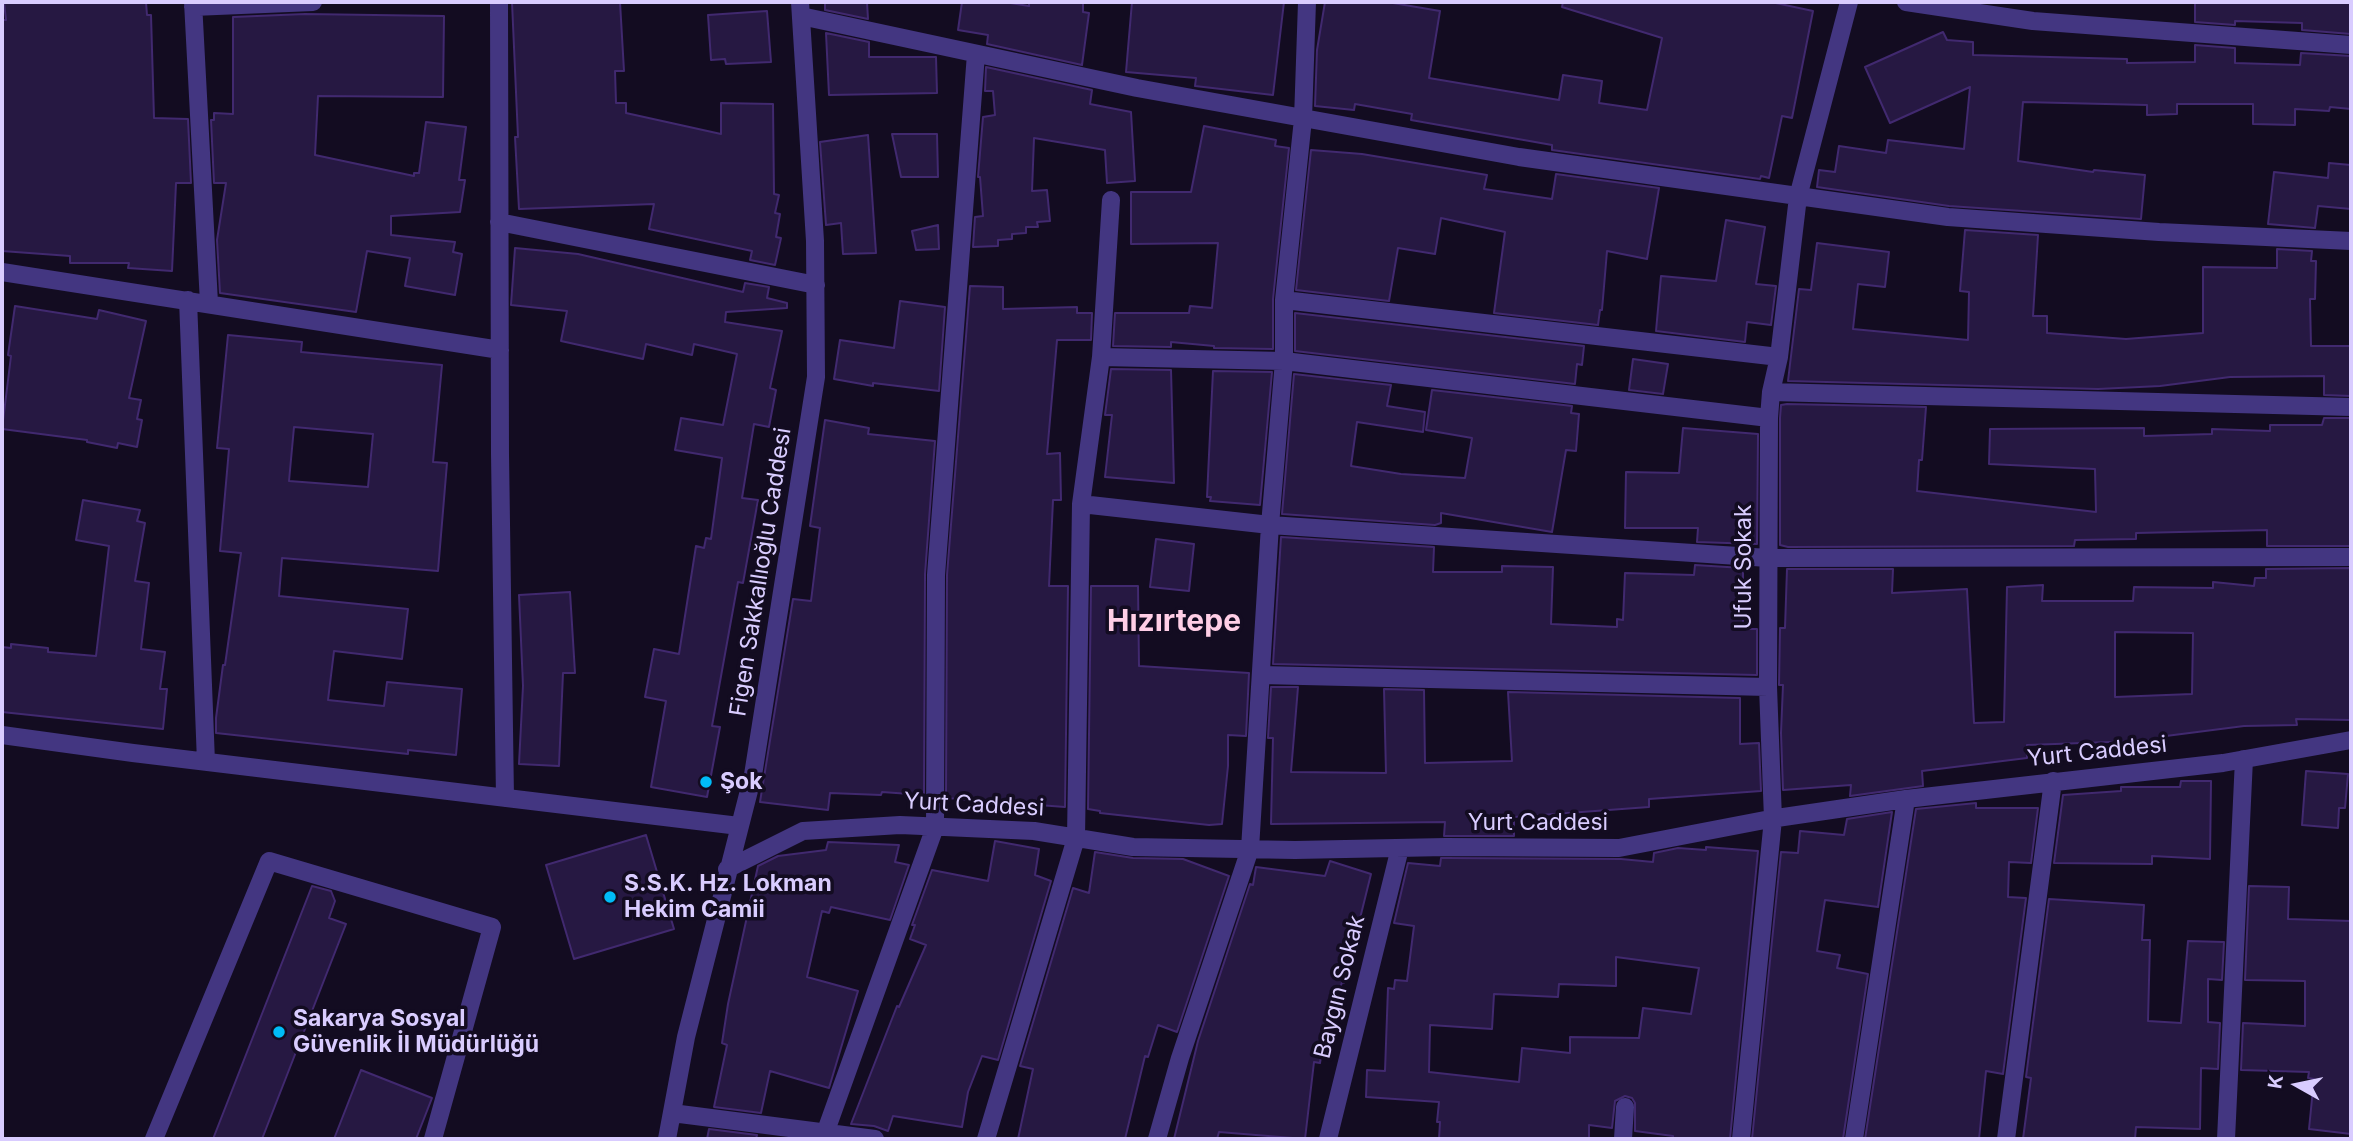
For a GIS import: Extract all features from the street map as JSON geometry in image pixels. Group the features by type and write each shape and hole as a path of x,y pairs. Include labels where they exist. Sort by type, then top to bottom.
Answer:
{"street":[{"path":"209,303 193,5 313,2"},
{"path":"499,2 505,798"},
{"path":"1157,1139 1180,1058 1250,849 1270,525 1284,361 1284,300 1303,119 1307,2"},
{"name":"Ufuk Sokak","path":"1741,1139 1773,819 1768,687 1771,392 1779,357 1798,197 1849,2"},
{"path":"1906,2 2033,21 2351,45"},
{"path":"800,9 976,54 1137,88 1519,157 1948,218 2351,241"},
{"name":"Figen Sakkallıoğlu Caddesi","path":"667,1139 685,1037 753,775 816,377 815,241 800,9"},
{"path":"824,1136 935,827 936,575 976,54"},
{"path":"986,1139 1076,838 1081,504 1101,357 1111,200"},
{"path":"499,222 816,285"},
{"path":"2,272 500,350"},
{"path":"188,300 206,762"},
{"path":"1284,300 1779,357"},
{"path":"1101,357 1284,361 1769,418"},
{"path":"1771,392 2351,407"},
{"path":"1081,504 1270,525 1768,558 2351,557"},
{"path":"1261,675 1768,687"},
{"path":"2,736 739,825"},
{"name":"Yurt Caddesi","path":"727,869 803,831 900,825 1034,831 1133,847 1619,848 1773,819 1906,799 2244,759 2351,740"},
{"path":"2226,1139 2244,759"},
{"path":"2006,1139 2053,781"},
{"path":"1854,1139 1906,799"},
{"name":"Baygın Sokak","path":"1328,1139 1400,848"},
{"path":"154,1139 269,861 492,926 433,1139"},
{"path":"1623,1139 1625,1107"},
{"path":"671,1113 824,1136 874,1139"}],"building":[{"path":"4,2 146,2 147,15 151,15 154,118 188,119 191,183 176,183 172,271 128,268 129,263 70,263 70,256 2,251 2,20 6,20"},
{"path":"512,2 620,2 624,71 615,71 616,103 626,103 626,113 721,134 721,103 773,104 774,194 779,195 775,213 780,214 776,237 781,238 775,265 750,260 752,251 649,229 654,204 519,209"},
{"path":"825,2 867,2 868,19 825,10"},
{"path":"962,2 1004,2 1029,6 1029,2 1083,2 1083,12 1089,13 1082,65 987,44 988,35 958,30"},
{"path":"1132,2 1284,2 1273,95 1195,86 1196,78 1126,72"},
{"path":"1325,2 1387,2 1440,11 1429,78 1559,100 1563,75 1602,81 1599,103 1647,110 1662,38 1562,7 1563,2 1771,2 1813,11 1792,118 1782,116 1769,178 1761,176 1760,179 1552,150 1552,145 1411,120 1412,114 1355,104 1354,110 1315,106 1317,50"},
{"path":"2195,2 2351,2 2351,34 2302,30 2302,23 2235,21 2235,25 2195,22"},
{"path":"767,11 771,62 726,64 725,59 711,60 708,15"},
{"path":"305,14 444,16 443,97 318,96 315,155 414,176 414,173 419,173 426,122 466,127 459,180 465,180 460,212 391,216 391,235 455,242 453,252 462,254 455,295 405,286 410,258 367,251 356,312 220,293 217,240 226,183 214,183 211,120 214,120 214,113 233,114 233,17"},
{"path":"1943,32 1947,40 1973,42 1973,55 2127,59 2127,63 2195,62 2195,45 2235,48 2235,63 2300,65 2301,53 2351,56 2351,109 2295,109 2295,125 2253,124 2253,104 2177,104 2177,114 2147,115 2147,105 2023,102 2018,161 2093,172 2145,175 2141,219 1949,206 1817,187 1819,170 1835,172 1839,146 1886,153 1888,140 1964,149 1970,87 1890,123 1865,67"},
{"path":"826,33 869,42 869,57 936,57 937,93 829,95"},
{"path":"986,67 1092,90 1090,104 1131,112 1135,181 1107,183 1105,150 1034,138 1032,191 1047,190 1050,221 1037,222 1038,227 1026,227 1026,233 1012,234 1012,239 998,240 998,246 973,247 975,217 983,216 978,177 983,117 995,115 993,91 985,91"},
{"path":"1204,126 1276,140 1275,146 1289,148 1273,299 1273,349 1214,348 1171,342 1171,347 1113,346 1115,313 1189,313 1190,306 1212,308 1218,243 1131,244 1131,192 1191,192"},
{"path":"892,134 937,134 938,177 901,177"},
{"path":"868,135 876,253 843,254 841,223 826,225 820,142"},
{"path":"1311,150 1362,154 1487,175 1484,189 1552,199 1556,174 1659,188 1647,259 1607,251 1602,310 1598,325 1494,313 1505,232 1441,218 1435,254 1398,248 1389,301 1296,290"},
{"path":"2329,163 2351,165 2351,209 2318,206 2315,228 2268,224 2274,172 2328,178"},
{"path":"1726,220 1765,227 1756,284 1776,286 1771,325 1747,322 1745,342 1656,331 1661,276 1716,281"},
{"path":"938,225 939,249 916,250 912,231"},
{"path":"1965,230 2038,235 2033,316 2047,316 2047,333 2126,339 2203,333 2203,267 2277,268 2277,249 2312,251 2311,261 2316,261 2315,299 2310,299 2311,346 2351,346 2351,396 2324,395 2324,376 2230,377 2160,386 2098,389 1788,381 1799,289 1811,290 1817,243 1889,252 1885,287 1858,284 1853,329 1968,340 1969,292 1960,291"},
{"path":"515,248 578,254 743,292 745,283 769,287 767,298 787,303 787,308 726,312 725,322 782,331 770,388 776,390 769,427 754,424 742,498 758,500 743,583 738,582 712,726 720,727 707,797 651,787 666,701 645,697 654,649 679,654 696,546 704,548 706,538 711,539 722,458 675,450 681,418 723,425 737,354 694,344 692,355 646,344 643,359 561,341 567,311 511,305"},
{"path":"970,286 1003,287 1003,309 1077,307 1077,313 1092,313 1091,340 1057,340 1047,454 1060,453 1061,500 1053,500 1049,586 1068,586 1065,807 946,798 947,575"},
{"path":"900,301 945,307 939,391 873,383 873,386 834,379 840,340 894,348"},
{"path":"15,306 97,319 99,310 146,321 129,398 141,400 137,419 142,420 137,447 118,443 117,448 87,440 2,429"},
{"path":"1295,313 1584,346 1582,365 1577,364 1575,384 1295,351"},
{"path":"228,335 302,342 301,352 442,365 433,462 447,463 438,571 282,558 279,596 408,609 402,659 334,651 328,700 384,706 387,682 462,689 456,755 408,750 408,754 216,733 223,665 241,553 220,551 229,449 217,448","holes":["294,427 373,434 368,487 289,481"]},
{"path":"1633,359 1668,364 1663,394 1629,390"},
{"path":"1111,369 1171,370 1174,483 1105,477 1112,415 1105,415"},
{"path":"1213,371 1272,372 1260,505 1210,501 1211,497 1207,497"},
{"path":"1294,374 1391,385 1387,406 1425,412 1423,432 1357,422 1351,466 1401,474 1465,478 1472,438 1426,430 1432,390 1572,406 1571,413 1579,414 1576,451 1566,450 1552,532 1441,513 1441,523 1435,525 1282,514"},
{"path":"1781,405 1926,407 1917,491 2096,512 2095,469 1989,464 1990,429 2144,428 2144,436 2212,434 2212,429 2270,431 2270,425 2322,425 2324,418 2351,418 2351,546 2267,546 2267,530 2136,533 2136,539 2075,540 2074,546 1780,545 1780,418"},
{"path":"825,420 869,428 868,434 935,441 925,574 924,795 882,792 881,795 830,793 828,810 760,802 793,599 811,601 820,528 810,526"},
{"path":"1683,428 1758,434 1757,544 1697,542 1698,528 1625,528 1626,472 1679,473"},
{"path":"83,500 140,510 137,521 145,523 135,581 149,583 141,649 165,652 160,689 167,689 163,729 2,712 2,647 11,648 11,644 48,648 48,652 96,656 109,546 76,540"},
{"path":"1281,537 1434,547 1433,572 1502,572 1502,566 1553,567 1551,624 1617,627 1617,619 1623,620 1625,573 1694,575 1695,565 1743,568 1743,629 1757,629 1757,675 1273,664"},
{"path":"1156,539 1194,544 1189,591 1150,587"},
{"path":"2351,568 2351,720 2296,719 2297,725 2244,726 2166,736 2166,740 2027,745 2027,758 1922,771 1923,786 1850,796 1851,785 1783,790 1780,628 1785,628 1787,569 1893,569 1892,593 1967,589 1974,723 2004,722 2007,587 2043,585 2042,601 2133,601 2134,587 2213,588 2213,582 2254,586 2255,578 2266,578 2266,569","holes":["2115,632 2193,633 2192,694 2115,697"]},
{"path":"1091,586 1138,586 1139,666 1249,673 1246,736 1228,735 1222,824 1209,825 1100,813 1088,809"},
{"path":"570,592 575,673 563,673 559,766 519,764 523,686 519,595"},
{"path":"1271,687 1298,687 1291,772 1386,773 1384,689 1424,690 1425,763 1512,761 1508,692 1740,698 1740,744 1759,743 1761,791 1649,799 1649,807 1514,817 1514,836 1444,836 1445,822 1271,824 1273,738 1268,738"},
{"path":"2306,771 2348,774 2345,808 2339,808 2338,828 2302,825"},
{"path":"2181,781 2211,781 2210,859 2152,856 2152,864 2054,863 2063,795 2121,791 2121,787 2180,787"},
{"path":"1976,803 1976,808 2038,808 2031,863 2009,862 2008,897 2026,898 2003,1074 1986,1071 1979,1139 1865,1139 1916,809"},
{"path":"1892,812 1878,907 1825,900 1817,951 1840,955 1837,968 1868,974 1843,1139 1752,1139 1781,852 1798,853 1800,831 1844,835 1847,819"},
{"name":"S.S.K. Hz. Lokman Hekim Camii","path":"646,835 674,929 574,959 546,865"},
{"path":"995,841 1039,849 1035,875 1051,881 998,1060 982,1056 968,1092 962,1127 893,1116 888,1131 874,1126 851,1124 897,1006 899,1007 926,945 910,939 915,925 912,925 932,870 988,881"},
{"path":"828,842 899,845 895,862 909,865 890,920 831,907 829,913 822,911 807,977 858,991 829,1088 770,1071 761,1113 714,1107 727,1045 722,1043 728,1004 758,866 778,856 826,850"},
{"path":"1706,847 1758,851 1730,1139 1673,1139 1673,1136 1635,1131 1635,1103 1632,1098 1625,1096 1615,1101 1612,1128 1589,1125 1589,1139 1439,1139 1439,1102 1366,1097 1367,1070 1385,1071 1388,988 1394,989 1395,980 1407,981 1414,926 1394,923 1408,863 1440,866 1441,858 1621,859 1653,862 1654,853 1678,848 1706,850","holes":["1616,957 1699,968 1691,1014 1643,1008 1639,1038 1570,1037 1570,1053 1522,1048 1519,1082 1429,1072 1430,1025 1492,1029 1494,994 1558,997 1559,984 1616,986"]},
{"path":"1095,852 1133,858 1183,859 1229,876 1177,1032 1158,1025 1148,1057 1145,1056 1125,1139 1018,1139 1033,1069 1020,1066 1073,888 1089,893"},
{"path":"1330,861 1371,874 1344,983 1342,982 1331,1020 1327,1018 1320,1063 1314,1062 1305,1139 1219,1132 1217,1139 1174,1139 1198,1041 1250,884 1253,885 1256,867 1325,876"},
{"name":"Sakarya Sosyal Güvenlik İl Müdürlüğü","path":"312,886 331,891 335,901 329,918 346,924 262,1139 213,1139"},
{"path":"2249,886 2289,887 2288,919 2351,921 2351,1134 2309,1129 2314,1079 2308,1078 2309,1072 2241,1070 2243,1023 2305,1026 2305,981 2245,980"},
{"path":"2049,899 2144,905 2142,940 2150,940 2148,1021 2181,1023 2188,941 2224,942 2222,980 2208,979 2208,1022 2220,1023 2218,1069 2201,1068 2200,1129 2136,1127 2135,1139 2023,1139 2031,1078 2026,1077"},
{"name":"Sakarya Sosyal Güvenlik İl Müdürlüğü","path":"361,1070 432,1098 416,1139 334,1139"},
{"path":"709,1129 757,1135 756,1139 707,1139"}],"place":[{"name":"Şok","path":"706,782"},
{"name":"S.S.K. Hz. Lokman Hekim Camii","path":"610,897"},
{"name":"Sakarya Sosyal Güvenlik İl Müdürlüğü","path":"279,1032"}],"district":[{"name":"Hızırtepe","path":"1174,622"}]}
